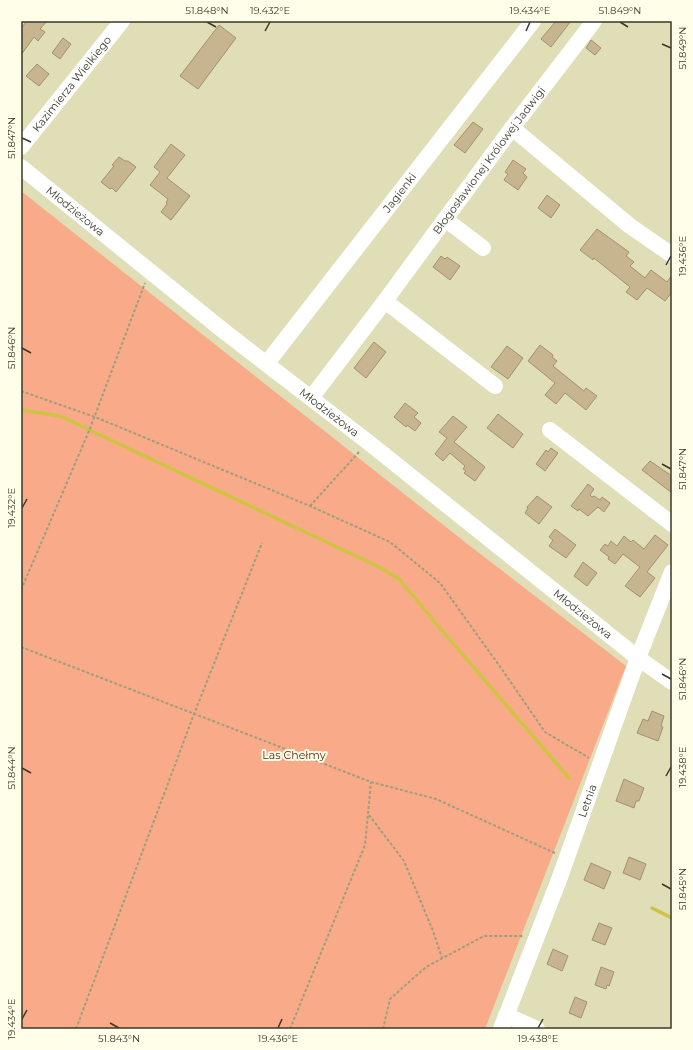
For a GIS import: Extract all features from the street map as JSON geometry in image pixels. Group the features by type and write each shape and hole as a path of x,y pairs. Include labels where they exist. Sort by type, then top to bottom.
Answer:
{"street":[{"name":"Kazimierza Wielkiego","path":"21,147 122,21"},
{"name":"Jagienki","path":"267,363 533,21"},
{"name":"Błogosławionej Królowej Jadwigi","path":"311,398 385,301 512,128 594,21"},
{"path":"512,128 630,226 672,255"},
{"name":"Młodzieżowa","path":"21,167 148,270 368,442 638,658 672,682"},
{"path":"445,219 483,248"},
{"path":"385,301 495,386"},
{"path":"550,430 672,524"},
{"name":"Letnia","path":"504,1022 567,858 638,658 672,572"},
{"path":"504,1022 537,1029"}],"path":[{"path":"21,590 95,417 146,280 148,270"},
{"path":"21,391 95,417 310,506 390,542 440,583 545,732 601,765"},
{"path":"310,506 368,442"},
{"path":"76,1029 194,714 262,543"},
{"path":"21,647 371,782 436,799 567,858"},
{"path":"290,1029 365,845 371,782"},
{"path":"368,814 404,861 433,931 442,958"},
{"path":"383,1029 390,999 426,967 484,936 537,936"}],"green space":[{"name":"Las Chełmy","path":"21,191 470,546 626,666 485,1029 21,1029"}],"building":[{"path":"27,21 47,21 40,29 45,32 38,41 34,37 21,55 21,28"},
{"path":"556,21 571,21 551,47 541,39"},
{"path":"219,25 236,38 198,89 180,76"},
{"path":"63,38 71,44 60,59 52,53"},
{"path":"591,40 601,48 595,55 586,48"},
{"path":"37,64 49,74 39,86 26,76"},
{"path":"473,122 483,129 465,153 454,145"},
{"path":"171,144 185,155 167,178 190,196 171,220 161,212 167,204 168,199 150,185 160,172 154,167"},
{"path":"119,157 136,167 116,192 101,182 114,166 112,165"},
{"path":"513,160 526,169 523,173 527,177 518,190 504,180 508,174 505,172"},
{"path":"547,195 560,205 551,218 538,208"},
{"path":"597,229 629,252 626,256 634,262 630,266 645,278 651,270 667,282 672,275 672,292 665,301 647,288 637,300 626,292 630,287 594,258 593,260 580,250"},
{"path":"441,256 445,259 447,257 460,266 450,280 433,267"},
{"path":"374,342 386,352 366,378 354,368"},
{"path":"540,345 553,355 552,357 557,361 553,366 584,391 586,388 597,396 586,410 565,393 556,404 545,395 555,383 528,361"},
{"path":"507,346 523,358 508,379 491,367"},
{"path":"405,403 418,413 414,417 421,423 415,431 407,425 406,427 394,417"},
{"path":"498,414 523,434 513,448 487,428"},
{"path":"453,416 467,427 454,442 485,467 475,481 464,473 466,471 463,469 465,466 450,453 443,461 435,454 447,438 439,432"},
{"path":"551,448 558,453 545,471 536,464 546,450 548,452"},
{"path":"650,461 672,476 672,493 642,470"},
{"path":"588,484 594,489 590,495 592,497 594,496 600,500 602,497 610,503 604,512 598,507 588,516 579,509 578,511 571,506"},
{"path":"537,496 552,507 539,524 525,513 528,508 527,507"},
{"path":"555,529 576,545 566,558 549,546 553,540 549,537"},
{"path":"655,535 668,545 647,572 655,578 640,597 625,586 640,567 623,554 615,564 600,550 605,544 608,546 611,541 617,546 624,536 631,542 633,540 644,549"},
{"path":"583,562 597,573 587,586 574,576"},
{"path":"652,711 664,716 661,726 663,727 658,741 637,733 643,719 648,721"},
{"path":"624,779 644,788 639,801 636,801 634,808 616,801"},
{"path":"629,857 646,864 640,880 623,873"},
{"path":"591,863 611,872 604,889 584,880"},
{"path":"599,923 612,928 605,945 592,940"},
{"path":"553,949 568,956 562,971 547,964"},
{"path":"601,967 614,972 609,986 607,985 606,989 595,985"},
{"path":"575,997 587,1002 581,1018 569,1013"}],"waterway":[{"path":"21,410 60,416 377,566 399,579 569,778"},
{"path":"652,908 672,918"}]}
